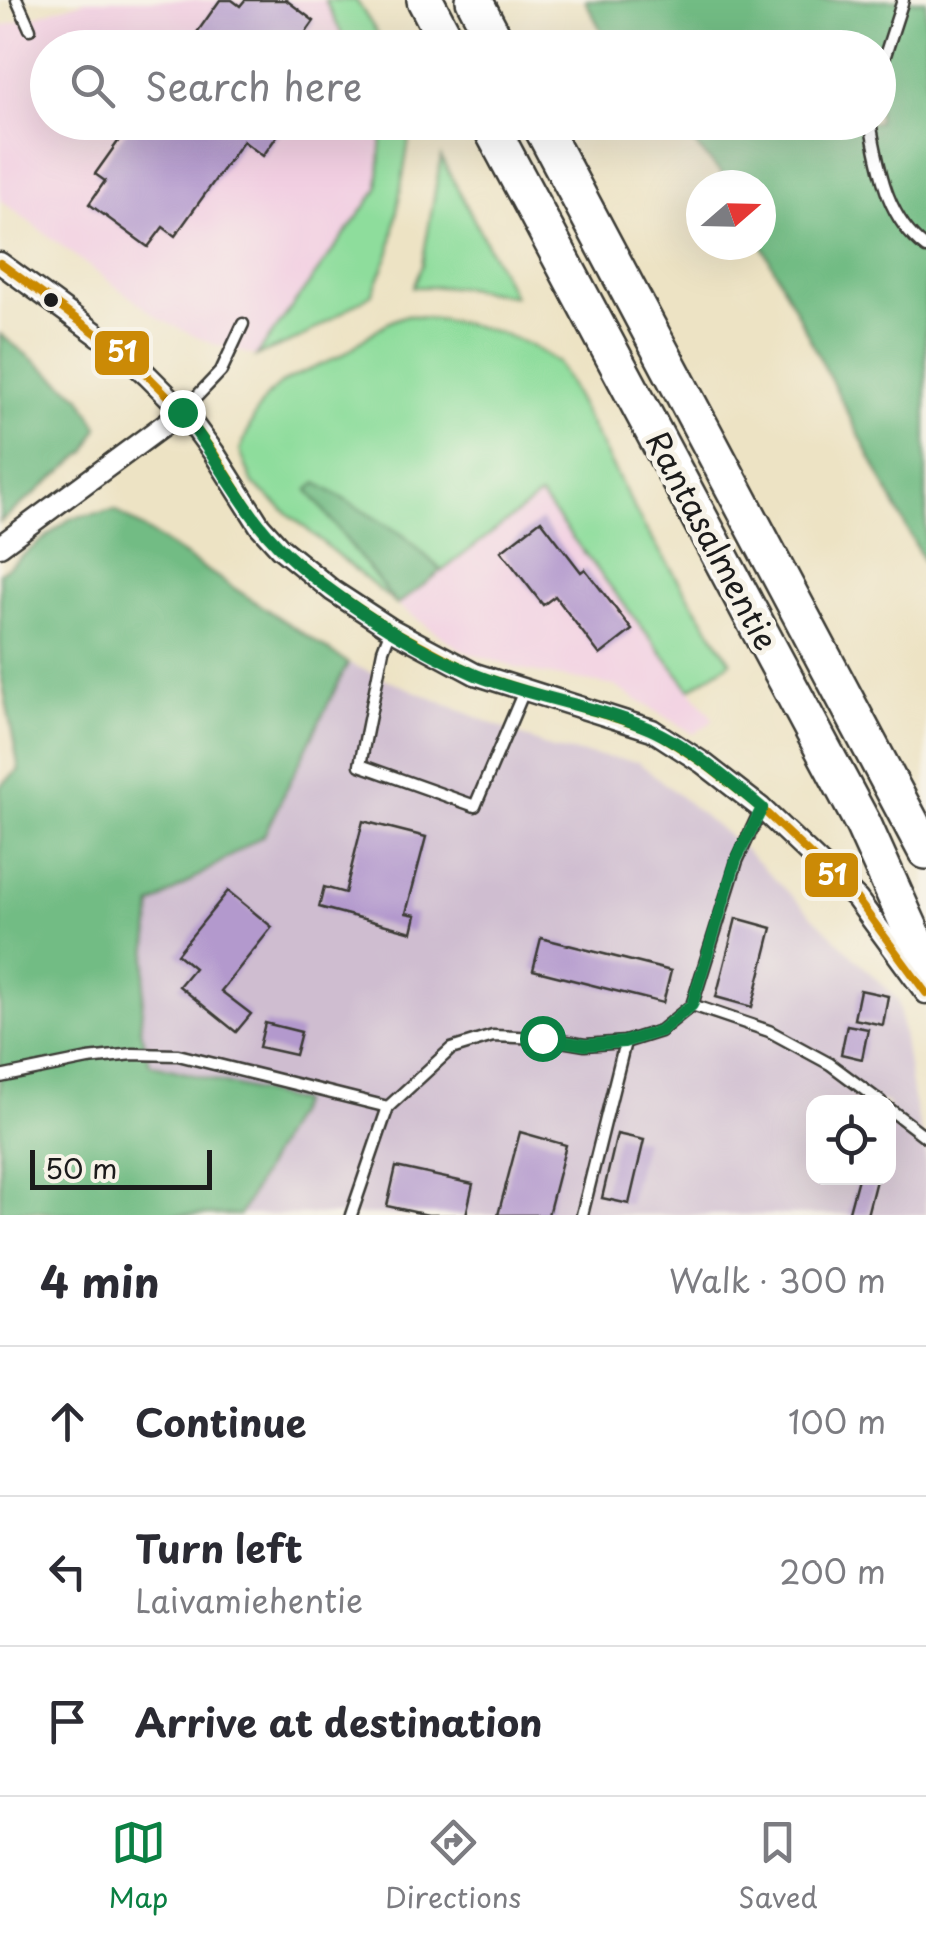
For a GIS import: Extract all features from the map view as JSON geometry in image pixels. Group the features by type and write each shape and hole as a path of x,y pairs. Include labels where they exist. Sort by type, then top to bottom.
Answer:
{"highway":[{"path":"425,0 441,30"},
{"path":"474,0 490,30"},
{"name":"Rantasalmentie","path":"498,140 863,824 926,964"},
{"name":"Rantasalmentie","path":"549,140 926,851"}],"street":[{"path":"0,264 124,354 182,412 260,526 280,548 333,590 391,629 475,674 652,730 736,786 857,899 926,993"},
{"path":"0,546 182,412"}],"lane":[{"path":"17,0 30,29"},
{"path":"893,30 903,0"},
{"path":"873,140 882,186 909,235 926,248"},
{"path":"182,412 221,370 243,324"},
{"path":"391,629 383,650 360,765 474,806 524,691"},
{"path":"351,1215 388,1107 451,1049 493,1036 585,1045 624,1042 660,1031 692,1005 736,860 762,808"},
{"path":"692,1005 770,1031 830,1064 872,1095"},
{"path":"582,1215 624,1042"},
{"path":"0,1078 102,1057 178,1055 388,1107"},
{"path":"896,1114 926,1136"}],"shaded area":[{"path":"86,0 325,0 340,30 30,30 30,140 382,140 378,189 256,356 210,343 161,320 0,200 0,27"},
{"path":"540,496 714,720 694,734 614,686 526,671 463,651 397,605"},
{"path":"348,663 553,749 638,762 742,847 898,1000 913,1098 926,1152 926,1215 240,1215 300,1103 150,1064 140,1029 152,905 264,835"}],"green space":[{"path":"325,0 356,0 375,30 340,30"},
{"path":"585,0 926,0 926,566 770,260 776,260 776,170 718,170 691,140 896,140 896,30 601,30"},
{"path":"382,140 409,140 390,252 372,294 299,339 256,356 378,189"},
{"path":"441,157 514,296 460,287 413,287 422,265"},
{"path":"407,315 467,324 505,335 558,363 643,525 731,662 690,689 540,496 442,571 403,535 308,490 397,605 253,484 240,451 257,412 276,387 340,356 383,326"},
{"path":"0,334 81,397 98,427 87,451 0,522"},
{"path":"317,483 403,535 442,571 397,605 308,490"},
{"path":"115,510 348,663 264,835 152,905 140,1029 150,1064 300,1102 240,1215 71,1215 27,1211 0,1214 0,786 19,770 0,669 0,573 71,518"}],"building":[{"path":"220,0 232,0 240,6 245,0 286,0 314,21 308,30 199,30"},
{"path":"119,140 274,140 263,156 243,141 175,236 163,227 148,247 89,204 105,181 95,174"},
{"path":"541,520 632,630 600,655 555,596 543,605 501,551"},
{"path":"363,821 426,837 406,913 416,915 412,932 319,907 324,887 345,893"},
{"path":"228,891 272,927 221,991 251,1014 236,1032 179,986 194,968 177,954"},
{"path":"736,918 772,928 752,1007 716,997"},
{"path":"541,938 671,971 663,1003 533,970"},
{"path":"860,990 888,996 883,1025 854,1019"},
{"path":"265,1023 301,1032 295,1055 259,1047"},
{"path":"847,1025 868,1029 862,1059 841,1054"},
{"path":"520,1132 566,1145 548,1215 498,1215"},
{"path":"617,1134 644,1140 629,1204 602,1198"},
{"path":"396,1167 473,1184 466,1215 428,1215 387,1206"},
{"path":"856,1185 875,1185 867,1215 848,1215"}],"transit line":[{"name":"51","path":"0,263 148,376 183,411 260,526 280,548 333,591 391,629 475,674 652,730 703,763 761,808 857,899 926,993"}],"route":[{"path":"182,412 260,526 280,548 333,590 391,629 475,674 652,730 703,762 762,808 736,860 692,1005 660,1031 624,1042 585,1045 542,1038"}]}
